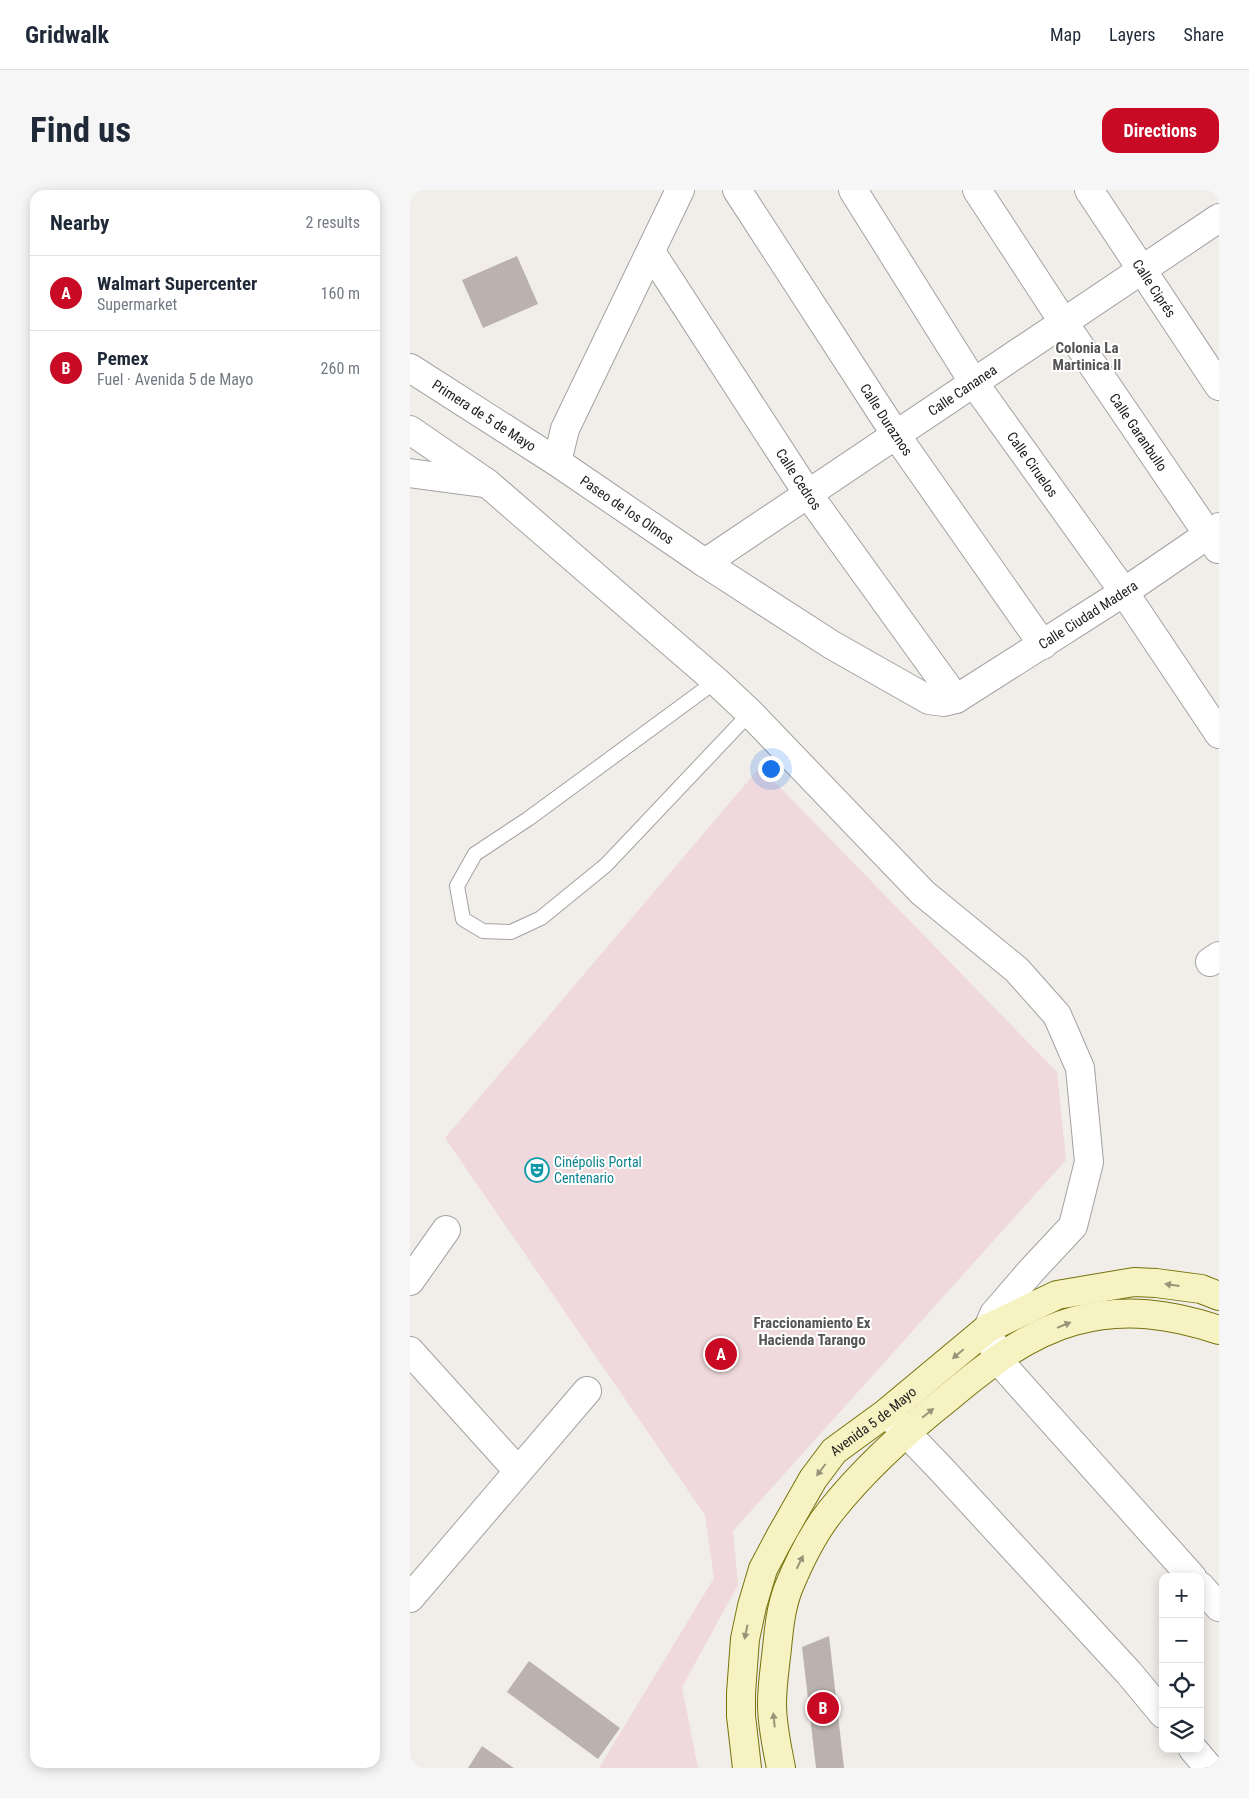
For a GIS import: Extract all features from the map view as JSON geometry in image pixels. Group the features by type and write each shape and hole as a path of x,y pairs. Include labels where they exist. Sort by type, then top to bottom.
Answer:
{"main road":[{"name":"Avenida 5 de Mayo","path":"781,1768 772,1706 773,1675 780,1613 788,1590 814,1535 896,1422 988,1328 1057,1295 1134,1282 1201,1289 1219,1296"},
{"name":"Avenida 5 de Mayo","path":"747,1768 740,1693 745,1639 752,1606 763,1568 813,1479 834,1451 896,1422 1023,1344 1073,1321 1104,1315 1147,1314 1192,1321 1219,1330"},
{"path":"752,1606 780,1613"}],"street":[{"path":"557,462 565,429 680,190"},
{"name":"Calle Duraznos","path":"737,190 896,435 1043,645"},
{"name":"Calle Ciruelos","path":"853,190 974,383 1124,592 1219,734"},
{"name":"Calle Garanbullo","path":"977,190 1064,322 1216,537"},
{"name":"Calle Ciprés","path":"1089,190 1219,386"},
{"name":"Calle Cananea","path":"705,563 1219,218"},
{"name":"Calle Cedros","path":"651,252 808,494 956,699"},
{"name":"Primera de 5 de Mayo","path":"410,368 557,462"},
{"path":"410,430 487,483 716,681 750,713 923,893 1018,970 1057,1015 1080,1068 1089,1162 1073,1226 1005,1300 994,1314 988,1328 997,1359 1188,1573"},
{"name":"Paseo de los Olmos","path":"557,462 705,563 832,644 928,700 944,702 956,699"},
{"path":"410,473 487,483"},
{"name":"Calle Ciudad Madera","path":"956,699 1124,592 1216,537"},
{"path":"410,1280 446,1230"},
{"path":"410,1351 518,1471"},
{"path":"410,1598 587,1391"},
{"path":"896,1422 1129,1673 1159,1709"},
{"path":"1204,1590 1219,1607"},
{"path":"1196,1753 1209,1768"}],"lane":[{"path":"716,681 528,819 475,854 457,886 463,919 483,931 511,932 541,918 606,865 750,713"}],"shaded area":[{"path":"760,767 1057,1072 1066,1160 733,1531 738,1585 682,1687 698,1768 599,1768 714,1578 705,1515 445,1138"}],"building":[{"path":"517,256 538,304 483,328 462,280"},
{"path":"829,1636 844,1768 816,1768 802,1647"},
{"path":"529,1661 620,1728 598,1759 507,1692"},
{"path":"482,1746 514,1768 468,1768"}],"place":[{"name":"Cinépolis Portal Centenario","path":"537,1170"},
{"name":"Walmart Supercenter","path":"721,1354"},
{"name":"Pemex","path":"823,1708"}],"district":[{"name":"Colonia La Martinica II","path":"1087,356"},
{"name":"Fraccionamiento Ex Hacienda Tarango","path":"812,1332"}]}
